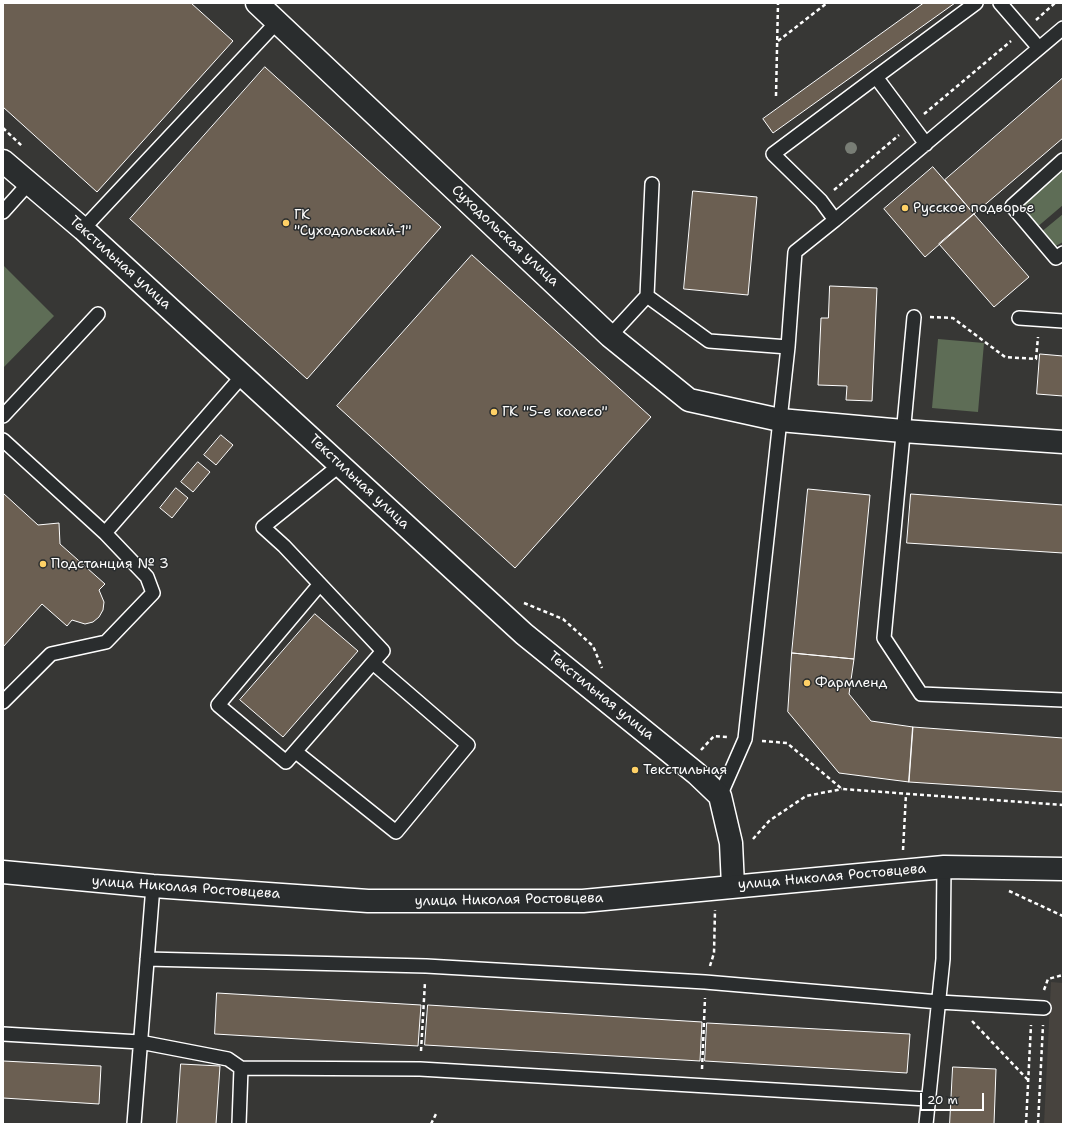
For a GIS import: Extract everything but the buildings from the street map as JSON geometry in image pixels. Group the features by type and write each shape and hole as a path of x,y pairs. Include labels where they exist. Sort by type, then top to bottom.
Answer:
{"street":[{"name":"Суходольская улица","path":"257,3 610,336 689,400 780,420 903,432 1063,442"},
{"name":"Текстильная улица","path":"3,161 83,229 524,634 697,774 720,796"},
{"path":"720,796 731,843 733,886"},
{"name":"улица Николая Ростовцева","path":"3,872 153,886 368,901 583,901 944,867 1063,869"}],"lane":[{"path":"835,220 821,201 773,154 976,3"},
{"path":"1000,3 1039,48"},
{"path":"83,229 277,22"},
{"path":"720,796 745,739 788,347 795,252 1063,28"},
{"path":"876,77 926,144"},
{"path":"1063,160 1012,206 1056,258 1063,253"},
{"path":"3,212 29,183"},
{"path":"610,336 647,296 652,184"},
{"path":"647,296 709,341 788,347"},
{"path":"3,416 98,314"},
{"path":"914,317 884,638 920,694 1063,700"},
{"path":"1019,318 1063,321"},
{"path":"105,532 242,375"},
{"path":"3,440 105,532 147,577 153,593 106,642 51,654 3,702"},
{"path":"320,584 218,705 286,762 383,651 320,584 284,546 263,527 340,464"},
{"path":"296,752 396,832 468,745 372,663"},
{"path":"926,1124 927,1099 943,959 944,867"},
{"path":"134,1124 153,886"},
{"path":"147,959 426,966 705,982 939,1002 1044,1013"},
{"path":"3,1034 140,1042 228,1059 241,1068 420,1069 927,1099"},
{"path":"239,1124 241,1068"}],"path":[{"path":"776,96 778,3"},
{"path":"777,41 827,3"},
{"path":"821,201 1055,3"},
{"path":"3,128 26,150"},
{"path":"914,317 953,318 1005,357 1036,359 1040,319"},
{"path":"521,602 563,619 593,646 604,674"},
{"path":"697,753 714,736 787,743 842,789"},
{"path":"731,843 748,844 770,821 806,796 842,789 1063,805"},
{"path":"902,870 906,794"},
{"path":"1008,891 1063,916"},
{"path":"701,1086 705,982 714,953 715,906"},
{"path":"420,1069 426,966"},
{"path":"1038,1124 1044,988 1048,979 1063,975"},
{"path":"1026,1124 1032,1018 1044,1013"},
{"path":"970,1019 1028,1080"},
{"path":"430,1124 436,1114"}],"shaded area":[{"path":"1051,982 1063,983 1063,1124 1044,1124"}],"green space":[{"path":"1063,167 1063,205 1036,228 1018,207"},
{"path":"1063,214 1063,242 1052,248 1040,233"},
{"path":"3,265 54,316 3,368"},
{"path":"938,339 984,343 978,412 932,408"}],"place":[{"name":"Русское подворье","path":"905,208"},
{"name":"ГК \"Суходольский-1\"","path":"286,223"},
{"name":"ГК \"5-е колесо\"","path":"494,412"},
{"name":"Подстанция № 3","path":"43,564"},
{"name":"Фармленд","path":"807,683"},
{"name":"Текстильная","path":"635,770"}]}
